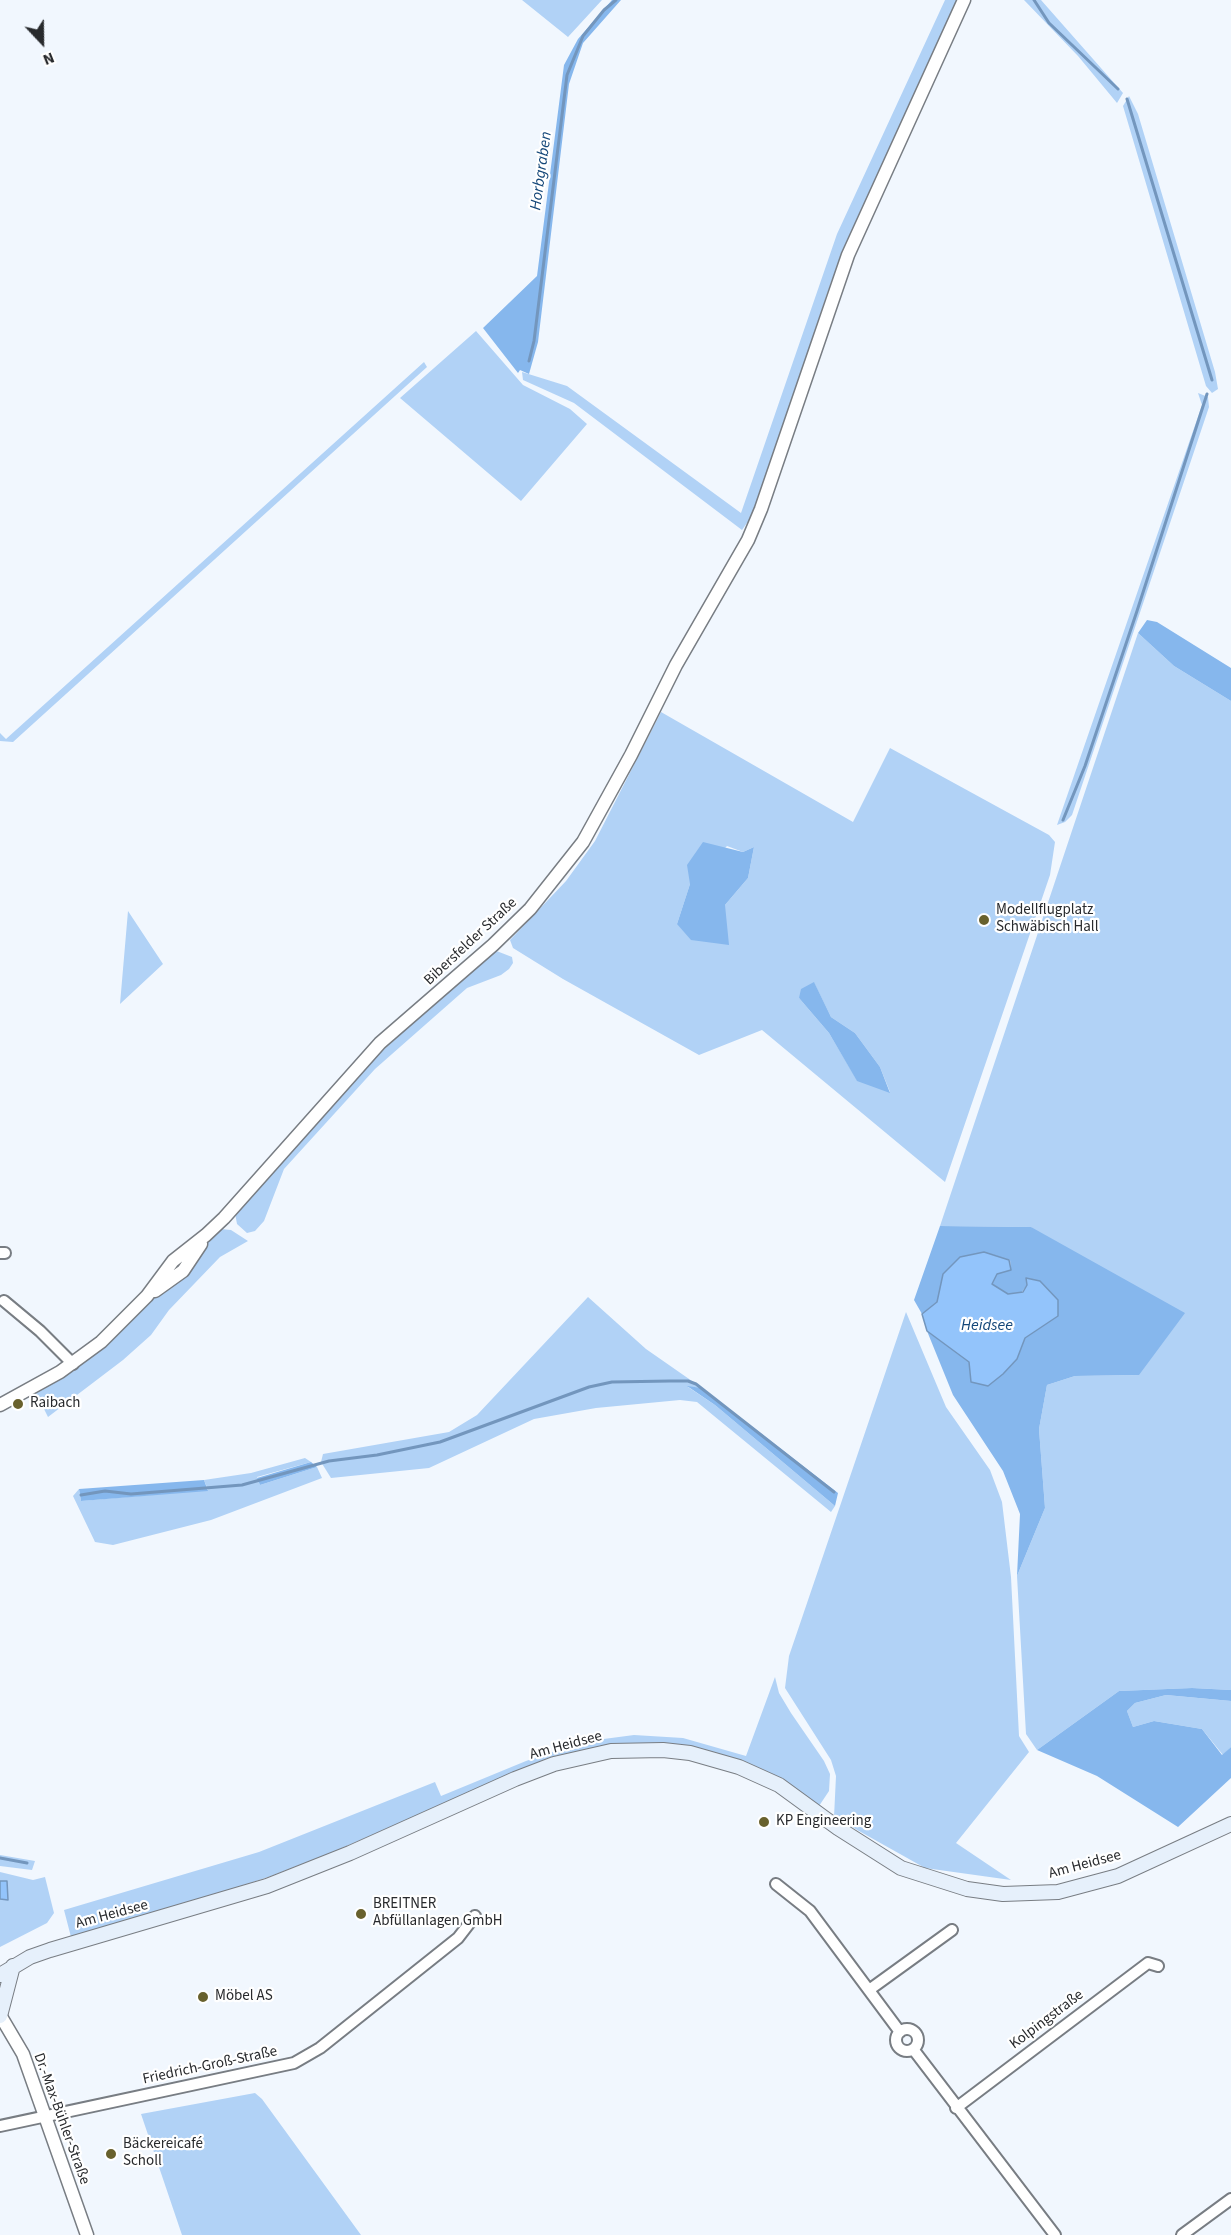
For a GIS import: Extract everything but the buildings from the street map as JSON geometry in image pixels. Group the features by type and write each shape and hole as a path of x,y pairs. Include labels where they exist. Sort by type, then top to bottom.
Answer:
{"main road":[{"name":"Am Heidsee","path":"4,1972 30,1957 77,1941 267,1886 350,1853 515,1779 554,1764 611,1750 663,1750 690,1753 739,1767 779,1785 838,1828 901,1868 943,1883 991,1892 1058,1892 1107,1879 1145,1865 1231,1824"},
{"path":"0,2015 4,1972"}],"street":[{"name":"Bibersfelder Straße","path":"0,1405 39,1386 73,1364 100,1342 147,1296 183,1271 206,1235 380,1043 493,945 530,909 583,842 602,810 696,628 753,530 848,255 964,0"},
{"path":"4,1301 40,1331 73,1364"},
{"path":"776,1884 810,1911 900,2032"},
{"name":"Friedrich-Groß-Straße","path":"0,2126 294,2063 320,2048 458,1938 475,1916"},
{"path":"869,1990 952,1930"},
{"name":"Kolpingstraße","path":"956,2108 1148,1963 1158,1966"},
{"name":"Dr.-Max-Bühler-Straße","path":"0,2015 23,2054 87,2235"},
{"path":"905,2029 916,2033 918,2039 914,2049 900,2049 896,2040 900,2032 905,2029"},
{"path":"914,2049 956,2108 1055,2235"},
{"path":"1182,2235 1231,2199"}],"shaded area":[{"path":"522,0 602,0 568,37"},
{"path":"612,0 621,0 583,43 569,84 538,342 529,374 520,370 518,373 483,328 537,276 564,65 578,39"},
{"path":"945,0 960,0 831,282 754,513 742,530 574,403 523,380 522,372 567,386 741,513 837,234"},
{"path":"1024,0 1041,0 1123,93 1117,103 1078,56"},
{"path":"1129,96 1138,114 1215,372 1218,389 1212,393 1206,386 1123,106"},
{"path":"476,331 523,385 570,409 587,424 521,501 400,398"},
{"path":"424,362 427,367 13,742 0,741 0,733 6,739"},
{"path":"1198,393 1208,397 1209,407 1072,815 1065,822 1057,825 1202,405"},
{"path":"1147,620 1157,622 1231,668 1231,701 1174,666 1138,633"},
{"path":"1138,633 1174,666 1231,701 1231,1690 1192,1688 1119,1691 1037,1750 1026,1734 1017,1576 1045,1508 1039,1429 1047,1385 1075,1376 1139,1375 1031,1227 940,1226"},
{"path":"661,712 853,822 890,748 1049,835 1055,842 1050,875 945,1182 762,1030 699,1055 563,979 513,948 510,940 566,881 595,841","holes":["727,846 743,852 754,847 748,878 725,905 677,924 690,884","814,983 831,1017 855,1033 880,1067 890,1092 857,1080 829,1033 799,998"]},
{"path":"703,842 743,852 754,847 748,878 725,905 729,945 691,940 677,924 690,884 687,865"},
{"path":"128,911 163,964 120,1004"},
{"path":"494,950 512,957 513,963 509,969 501,975 467,988 375,1069 284,1169 264,1221 255,1231 247,1233 237,1224 235,1213 349,1081"},
{"path":"814,982 831,1017 855,1033 880,1067 890,1093 857,1081 829,1033 799,998 801,989"},
{"path":"940,1226 1031,1227 1185,1313 1139,1375 1075,1376 1047,1385 1039,1429 1045,1508 1017,1576 1020,1514 1003,1471 953,1395 927,1331 970,1362 1003,1374 1017,1359 1025,1338 1057,1316 1058,1300 1040,1281 1026,1278 1027,1285 1022,1292 1008,1294 991,1283 997,1274 1011,1270 1010,1260 984,1252 943,1274 937,1302 922,1314 914,1300"},
{"path":"221,1229 231,1230 248,1241 220,1257 169,1310 151,1335 123,1360 48,1417 36,1393 79,1365 107,1342"},
{"path":"588,1297 646,1349 702,1388 688,1387 715,1405 835,1506 831,1512 697,1402 680,1400 596,1408 534,1419 429,1468 331,1478 321,1462 323,1454 449,1432 477,1415"},
{"path":"906,1312 946,1407 990,1470 1002,1502 1011,1577 1019,1736 1029,1752 956,1843 1011,1880 925,1868 834,1817 836,1776 831,1760 785,1688 789,1656"},
{"path":"687,1386 702,1388 838,1493 835,1506 715,1405"},
{"path":"305,1458 311,1462 257,1477 260,1485 317,1467 322,1478 211,1520 113,1545 95,1542 73,1496 79,1489 81,1501 208,1490 204,1480 251,1473"},
{"path":"311,1462 317,1467 260,1485 257,1478"},
{"path":"204,1480 208,1491 81,1501 79,1489"},
{"path":"775,1677 779,1693 824,1761 830,1774 829,1791 819,1806 792,1786 768,1773 687,1746 649,1743 609,1744 548,1758 333,1852 271,1876 149,1917 71,1937 64,1910 259,1852 435,1782 441,1796 526,1761 581,1742 634,1735 683,1738 746,1756"},
{"path":"1192,1688 1231,1690 1231,1701 1166,1695 1135,1703 1127,1711 1133,1727 1154,1721 1202,1729 1222,1755 1231,1747 1231,1778 1178,1827 1097,1776 1037,1750 1119,1691"},
{"path":"1166,1695 1231,1701 1231,1747 1223,1755 1202,1729 1154,1721 1133,1727 1127,1711 1135,1703"},
{"path":"0,1855 35,1861 32,1870 0,1866"},
{"path":"0,1872 33,1880 45,1877 54,1913 47,1923 0,1947 0,1899 8,1899 7,1881 0,1881"},
{"path":"255,2093 262,2099 361,2235 182,2235 141,2114"}],"water":[{"name":"Heidsee","path":"984,1252 1009,1260 1011,1270 997,1274 992,1284 1008,1294 1023,1292 1027,1285 1026,1278 1040,1281 1058,1300 1058,1316 1025,1338 1017,1359 988,1386 971,1382 969,1362 927,1331 922,1314 937,1302 943,1274 960,1257"},
{"path":"0,1881 7,1881 8,1900 0,1899"}],"waterway":[{"name":"Horbgraben","path":"529,361 534,341 567,75 583,36 604,10 616,0"},
{"path":"1034,0 1049,23 1118,89"},
{"path":"1127,99 1212,380"},
{"path":"1063,820 1085,766 1207,394"},
{"path":"81,1495 105,1491 131,1494 242,1485 329,1461 377,1455 440,1442 589,1387 612,1382 670,1381 688,1381 696,1384 834,1492"},
{"path":"0,1858 27,1863"}],"place":[{"name":"Modellflugplatz Schwäbisch Hall","path":"984,920"},
{"name":"Raibach","path":"18,1404"},
{"name":"KP Engineering","path":"764,1822"},
{"name":"BREITNER Abfüllanlagen GmbH","path":"361,1914"},
{"name":"Möbel AS","path":"203,1997"},
{"name":"Bäckereicafé Scholl","path":"111,2154"}]}
